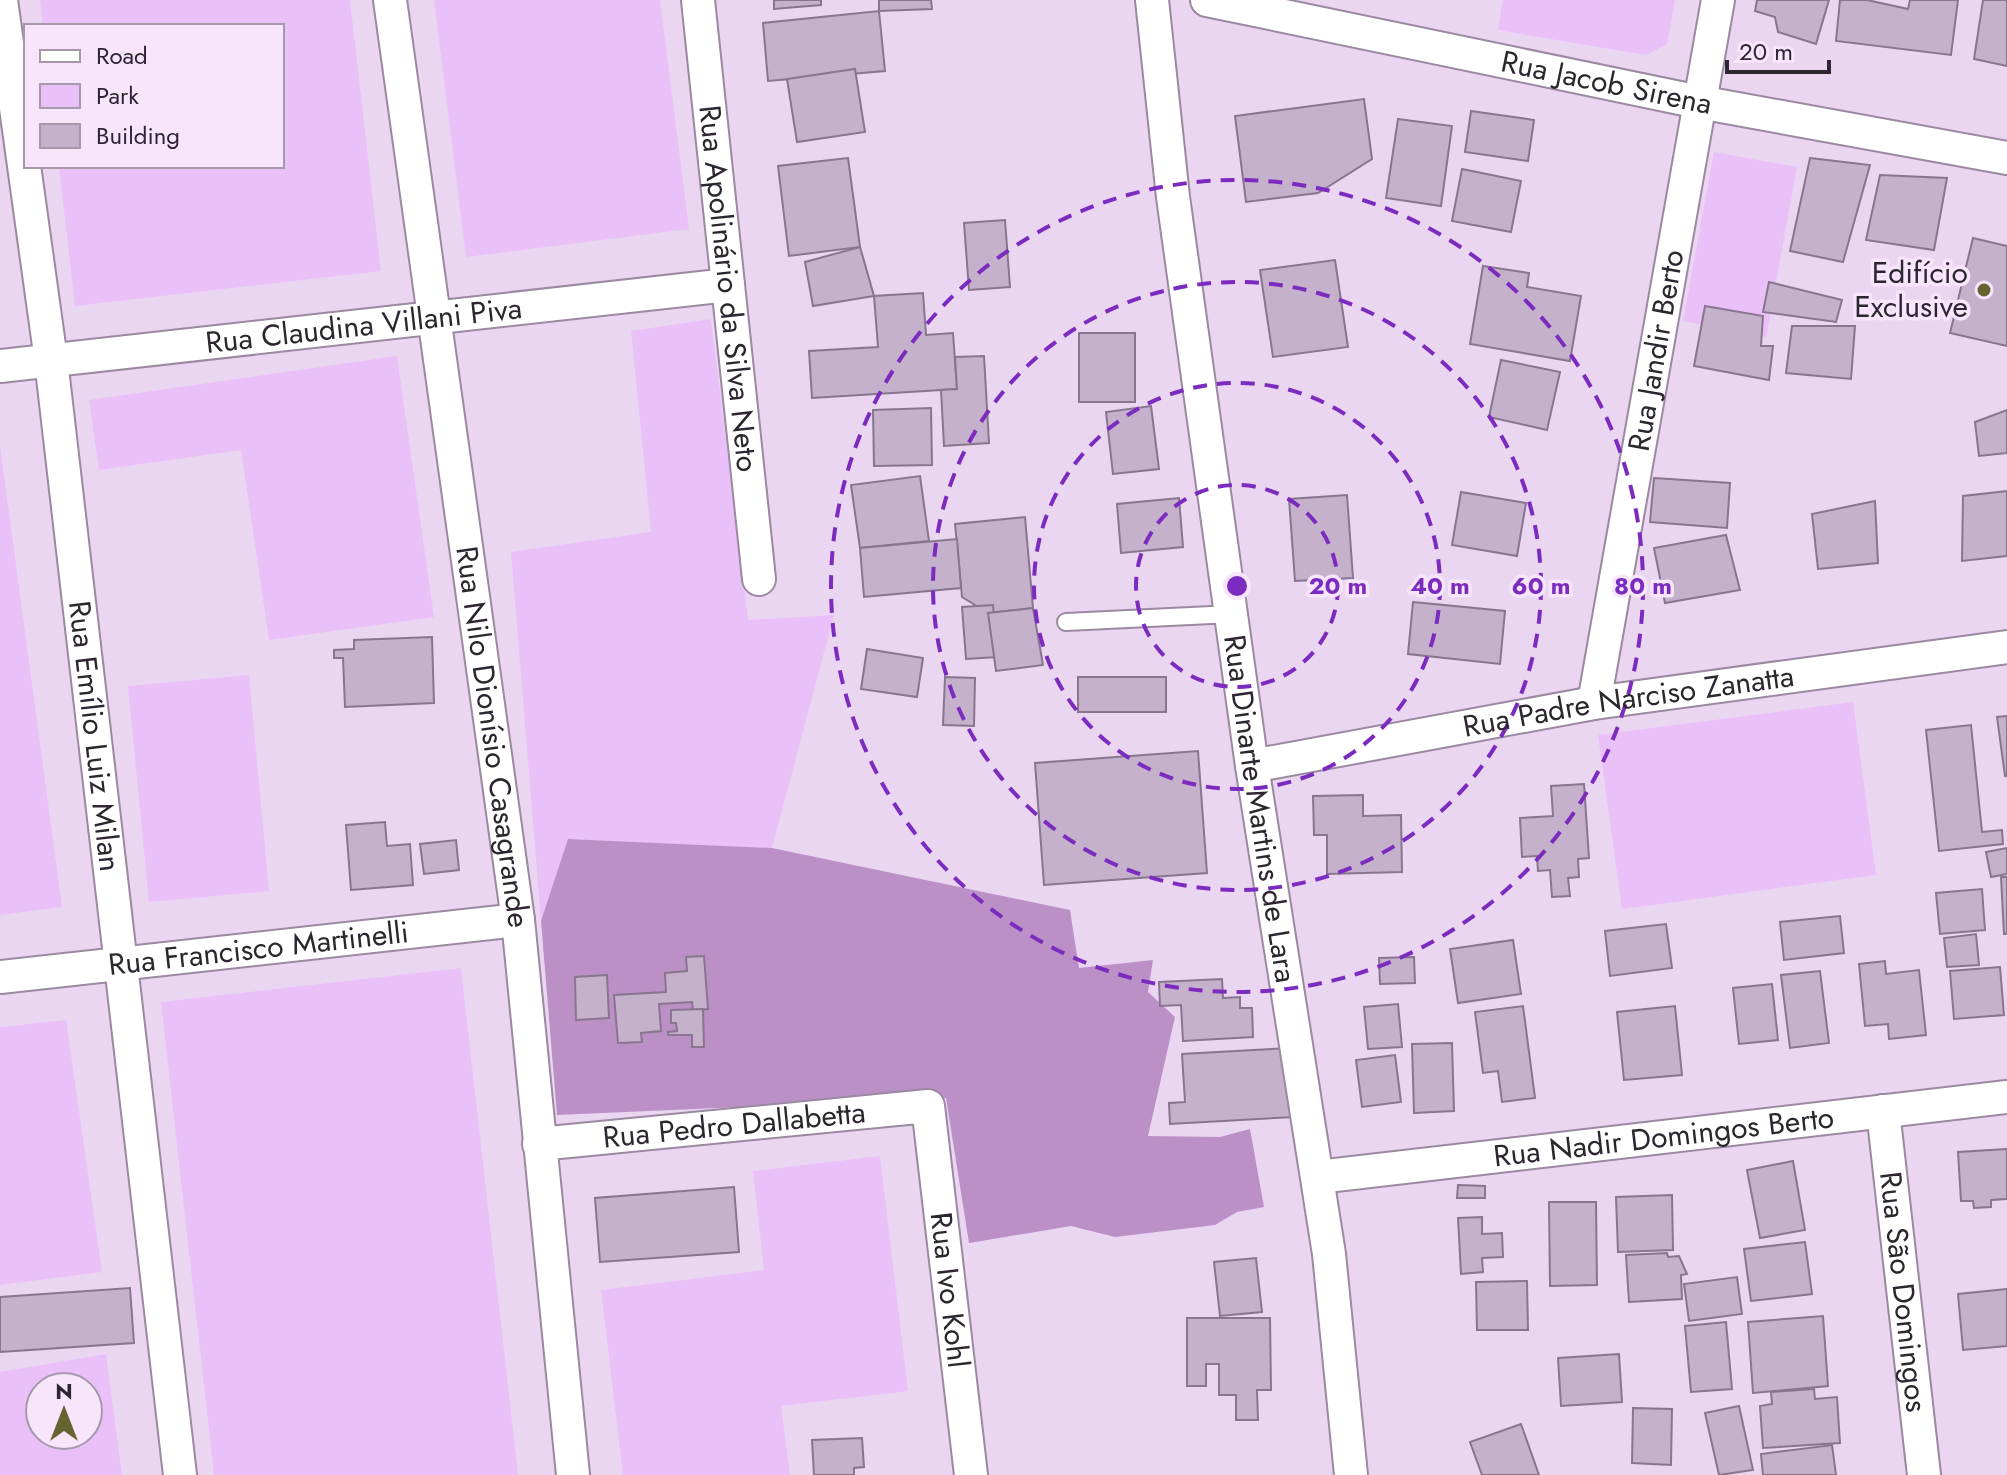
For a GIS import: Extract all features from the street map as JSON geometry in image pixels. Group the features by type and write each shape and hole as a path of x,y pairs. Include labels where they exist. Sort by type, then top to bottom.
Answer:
{"street":[{"name":"Rua Emílio Luiz Milan","path":"1,0 24,166"},
{"name":"Rua Nilo Dionísio Casagrande","path":"390,0 518,920 573,1475"},
{"name":"Rua Apolinário da Silva Neto","path":"698,0 759,579"},
{"name":"Rua Dinarte Martins de Lara","path":"1152,0 1173,197 1252,766 1318,1177 1351,1475"},
{"name":"Rua Jacob Sirena","path":"1207,0 1699,102 2007,158"},
{"name":"Rua Jandir Berto","path":"1594,703 1718,0"},
{"name":"Rua Emílio Luiz Milan","path":"24,168 51,360 123,962 180,1475"},
{"name":"Rua Claudina Villani Piva","path":"0,366 728,285"},
{"name":"Rua Padre Narciso Zanatta","path":"1252,766 1594,703 2007,647"},
{"name":"Rua Francisco Martinelli","path":"0,977 518,920"},
{"name":"Rua Nadir Domingos Berto","path":"1318,1177 2007,1097"},
{"name":"Rua Pedro Dallabetta","path":"539,1144 928,1106"},
{"name":"Rua Ivo Kohl","path":"928,1106 971,1475"},
{"name":"Rua São Domingos","path":"1883,1111 1924,1475"}],"lane":[{"path":"1066,622 1232,614"}],"green space":[{"path":"40,0 350,0 381,271 75,306 59,168 284,168 284,24 43,24"},
{"path":"434,0 660,0 689,229 466,257"},
{"path":"1503,0 1675,0 1667,44 1646,55 1498,30"},
{"path":"1714,152 1797,167 1766,337 1683,321"},
{"path":"711,319 748,620 834,615 772,848 569,839 541,921 511,552 651,532 631,331"},
{"path":"397,356 434,617 269,640 241,450 99,470 89,400"},
{"path":"0,446 62,907 0,915"},
{"path":"249,675 269,891 149,902 128,686"},
{"path":"1853,702 1876,875 1622,909 1598,735"},
{"path":"461,968 518,1475 214,1475 161,1002"},
{"path":"66,1020 102,1272 0,1285 0,1027"},
{"path":"880,1156 908,1391 781,1406 790,1475 623,1475 601,1290 764,1270 753,1171"},
{"path":"106,1354 122,1475 0,1475 0,1372"}],"shaded area":[{"path":"568,839 772,848 1070,910 1079,968 1153,960 1148,992 1175,1017 1148,1136 1220,1137 1250,1129 1264,1207 1237,1212 1215,1225 1115,1237 1071,1226 969,1243 946,1098 557,1115 541,921"}],"building":[{"path":"774,0 821,0 821,5 774,9"},
{"path":"879,0 931,0 932,9 879,11"},
{"path":"1757,0 1829,0 1816,44 1778,32 1775,17 1755,11"},
{"path":"1840,0 1867,0 1908,9 1910,0 1958,0 1951,55 1836,41"},
{"path":"1983,0 2007,0 2007,66 1974,59"},
{"path":"879,11 885,71 768,81 763,23"},
{"path":"855,69 865,132 797,142 787,79"},
{"path":"1364,99 1372,159 1318,193 1246,202 1235,116"},
{"path":"1471,111 1534,120 1528,161 1465,152"},
{"path":"1398,119 1452,126 1441,206 1386,198"},
{"path":"848,158 860,247 789,256 778,166"},
{"path":"1810,158 1870,165 1843,262 1790,251"},
{"path":"1462,169 1521,181 1511,232 1452,221"},
{"path":"1880,175 1947,178 1934,250 1866,240"},
{"path":"1005,220 1010,287 969,290 964,223"},
{"name":"Edifício Exclusive","path":"1973,238 2007,246 2007,346 1950,333"},
{"path":"860,247 874,296 813,306 805,262"},
{"path":"1335,260 1348,347 1273,357 1260,270"},
{"path":"1483,266 1529,273 1527,287 1581,296 1570,361 1470,344"},
{"path":"1769,282 1842,300 1836,322 1763,312"},
{"path":"923,293 926,335 953,333 957,389 812,398 809,351 878,347 874,296"},
{"path":"1705,306 1763,316 1761,346 1773,346 1769,380 1694,366"},
{"path":"1792,326 1855,326 1851,379 1786,373"},
{"path":"1079,333 1135,333 1135,402 1079,402"},
{"path":"984,356 989,443 944,446 941,390 957,389 955,357"},
{"path":"1501,360 1560,372 1547,430 1489,417"},
{"path":"1151,406 1159,469 1113,474 1106,412"},
{"path":"931,408 932,465 874,466 873,410"},
{"path":"2007,410 2007,453 1979,456 1975,422"},
{"path":"920,476 929,541 860,548 851,485"},
{"path":"1654,478 1730,483 1727,528 1650,522"},
{"path":"2007,491 2007,556 1962,561 1963,496"},
{"path":"1461,492 1526,503 1517,556 1452,545"},
{"path":"1347,495 1353,578 1295,581 1289,499"},
{"path":"1179,498 1183,547 1121,553 1117,504"},
{"path":"1875,501 1878,563 1818,569 1812,514"},
{"path":"1025,517 1033,608 988,613 962,597 955,524"},
{"path":"1726,535 1740,590 1665,603 1654,548"},
{"path":"957,539 961,588 864,597 860,548"},
{"path":"1413,602 1505,611 1500,664 1408,654"},
{"path":"993,605 997,657 966,659 962,607"},
{"path":"1033,608 1043,665 996,671 988,613"},
{"path":"432,637 434,703 345,707 343,658 334,658 334,650 354,649 354,640"},
{"path":"867,649 923,658 917,697 861,689"},
{"path":"945,677 975,678 974,726 943,725"},
{"path":"1078,677 1166,677 1166,712 1078,712"},
{"path":"2007,716 2007,776 2005,776 1997,717"},
{"path":"1971,725 1982,832 2002,830 2003,844 1939,851 1926,730"},
{"path":"1198,751 1207,873 1044,885 1035,763"},
{"path":"1584,784 1589,858 1578,859 1579,877 1568,878 1570,896 1552,897 1550,870 1538,871 1537,856 1522,857 1520,818 1553,816 1551,786"},
{"path":"1363,795 1363,816 1401,815 1402,872 1327,874 1327,835 1314,835 1313,796"},
{"path":"385,822 387,846 410,844 413,885 351,890 346,825"},
{"path":"456,840 459,870 424,874 420,844"},
{"path":"2007,848 2007,874 1991,877 1986,852"},
{"path":"2001,877 2007,877 2007,934 2004,934"},
{"path":"1982,889 1985,930 1940,934 1936,893"},
{"path":"1840,916 1844,953 1784,960 1780,922"},
{"path":"1666,924 1672,968 1610,976 1605,931"},
{"path":"1976,934 1979,965 1947,967 1944,938"},
{"path":"1513,940 1521,994 1458,1003 1450,949"},
{"path":"704,956 708,1009 693,1010 692,1002 659,1004 661,1031 641,1033 642,1042 618,1043 614,995 666,992 665,973 687,971 686,957"},
{"path":"1414,957 1415,983 1380,984 1379,958"},
{"path":"1885,961 1886,974 1919,970 1926,1035 1889,1039 1888,1024 1865,1026 1859,964"},
{"path":"2000,967 2004,1015 1954,1019 1950,971"},
{"path":"1820,971 1829,1043 1790,1048 1781,975"},
{"path":"607,975 609,1018 576,1020 575,977"},
{"path":"1222,979 1223,998 1240,997 1240,1008 1252,1008 1253,1037 1183,1041 1181,1005 1160,1006 1159,982"},
{"path":"1772,984 1778,1040 1739,1044 1733,988"},
{"path":"1398,1004 1402,1047 1368,1049 1364,1007"},
{"path":"1523,1006 1535,1098 1502,1102 1498,1071 1483,1073 1475,1012"},
{"path":"1675,1006 1682,1075 1624,1080 1617,1012"},
{"path":"703,1009 704,1047 692,1047 692,1035 668,1035 668,1032 677,1031 676,1023 671,1023 671,1010"},
{"path":"1452,1043 1454,1111 1414,1113 1412,1044"},
{"path":"1290,1048 1294,1117 1170,1124 1169,1103 1185,1102 1182,1054"},
{"path":"1395,1055 1401,1102 1362,1107 1356,1060"},
{"path":"2007,1149 2007,1199 1991,1200 1991,1207 1974,1208 1973,1201 1961,1201 1958,1152"},
{"path":"1793,1161 1805,1230 1760,1238 1747,1170"},
{"path":"1458,1185 1485,1186 1485,1198 1457,1198"},
{"path":"734,1187 739,1252 600,1262 595,1198"},
{"path":"1672,1195 1673,1250 1618,1252 1616,1197"},
{"path":"1549,1202 1596,1202 1597,1285 1550,1286"},
{"path":"1482,1217 1482,1234 1502,1233 1503,1257 1482,1258 1483,1272 1461,1274 1458,1218"},
{"path":"1805,1242 1812,1294 1751,1301 1744,1249"},
{"path":"1667,1253 1668,1257 1679,1256 1687,1274 1681,1275 1682,1299 1629,1302 1626,1255"},
{"path":"1256,1258 1262,1312 1220,1316 1214,1262"},
{"path":"1737,1277 1742,1314 1689,1321 1684,1284"},
{"path":"1527,1281 1528,1330 1477,1330 1476,1282"},
{"path":"130,1288 134,1343 0,1352 0,1297"},
{"path":"2007,1289 2007,1346 1963,1350 1958,1294"},
{"path":"1823,1316 1828,1386 1753,1393 1748,1322"},
{"path":"1187,1318 1270,1318 1271,1390 1257,1390 1258,1420 1236,1420 1236,1395 1219,1395 1219,1364 1206,1364 1206,1386 1187,1386"},
{"path":"1726,1322 1732,1389 1691,1392 1685,1326"},
{"path":"1619,1354 1622,1402 1561,1406 1558,1358"},
{"path":"1814,1389 1815,1399 1837,1397 1840,1443 1763,1448 1760,1406 1772,1404 1771,1392"},
{"path":"1739,1406 1753,1470 1719,1475 1705,1413"},
{"path":"1633,1408 1672,1409 1671,1465 1632,1463"},
{"path":"1521,1424 1539,1475 1482,1475 1470,1442"},
{"path":"862,1438 864,1467 854,1468 854,1475 814,1475 812,1440"},
{"path":"1832,1445 1836,1475 1763,1475 1761,1454"}],"place":[{"name":"Edifício Exclusive","path":"1984,290"}]}
